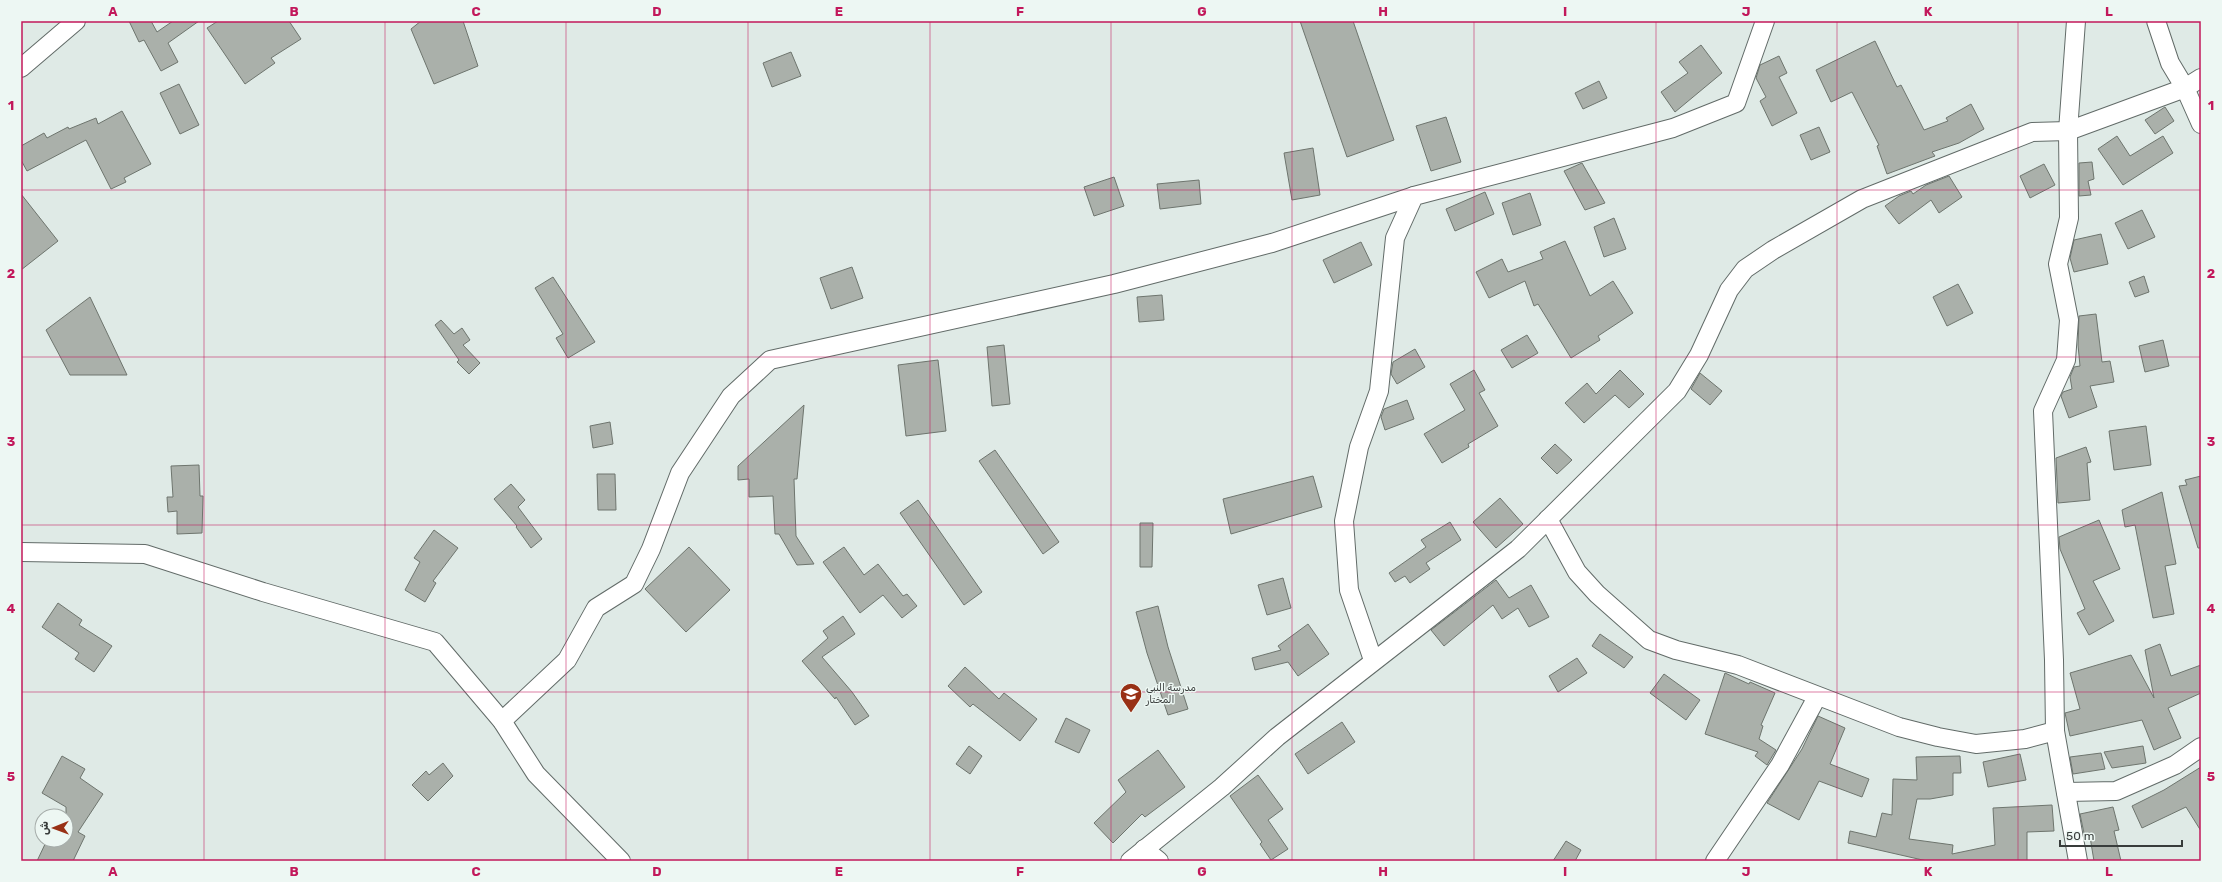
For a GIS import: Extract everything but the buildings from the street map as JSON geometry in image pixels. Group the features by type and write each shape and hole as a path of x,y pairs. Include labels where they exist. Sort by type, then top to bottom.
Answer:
{"street":[{"path":"21,68 76,21"},
{"path":"502,721 568,660 596,608 634,584 651,549 680,473 731,396 770,360 1122,282 1272,243 1414,196 1674,128 1736,103 1765,21"},
{"path":"2076,21 2068,131 2069,218 2058,264 2068,320 2066,360 2043,411 2054,652 2055,732 2078,861"},
{"path":"2156,21 2170,62 2185,88 2201,124"},
{"path":"1130,861 1222,787 1277,737 1373,660 1425,622 1518,549 1677,391 1699,355 1729,290 1745,269 1773,250 1862,199 2032,132 2068,131 2185,88 2201,78"},
{"path":"1373,660 1349,590 1344,521 1359,447 1379,391 1395,238 1414,196"},
{"path":"1548,519 1577,572 1597,594 1649,640 1676,650 1738,665 1817,697 1860,711 1898,727 1976,744 2024,739 2055,732"},
{"path":"21,552 144,554 263,592 435,642 502,721 536,774 621,861"},
{"path":"1715,861 1780,765 1817,697"},
{"path":"2066,792 2116,791 2175,765 2201,746"},
{"path":"1144,849 1159,861"}],"place":[{"name":"مدرسة النبي المختار","path":"1131,714"}]}
